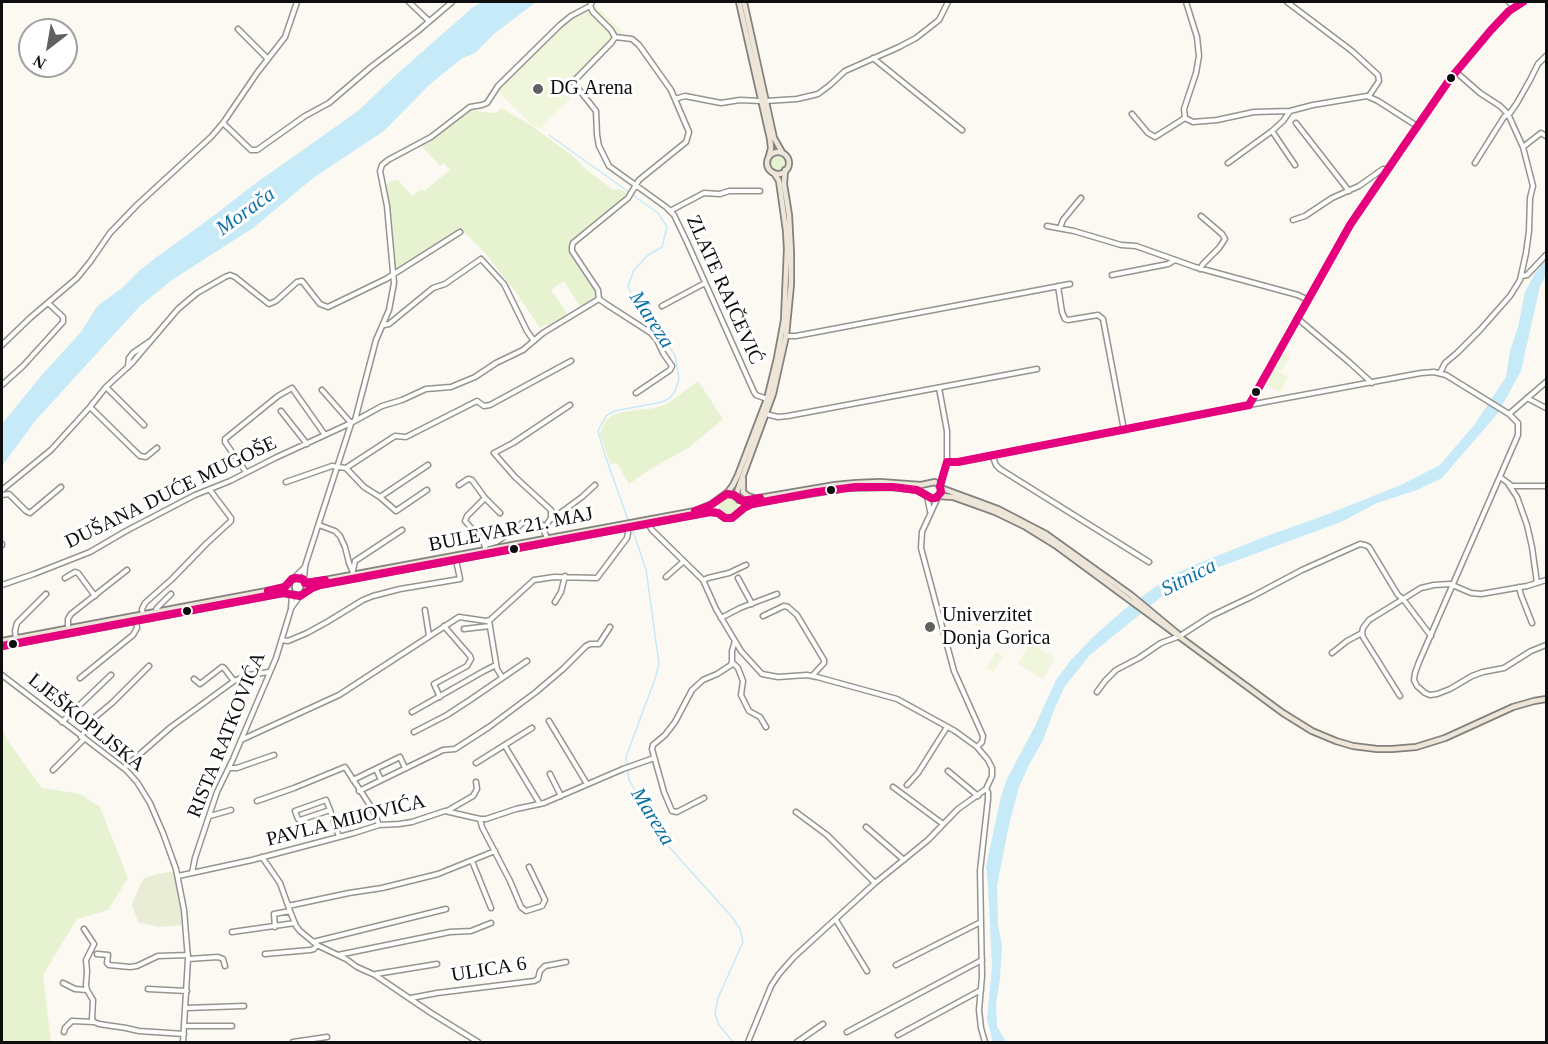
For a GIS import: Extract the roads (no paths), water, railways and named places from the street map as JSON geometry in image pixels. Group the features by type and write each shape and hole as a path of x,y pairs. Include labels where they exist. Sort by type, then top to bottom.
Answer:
{"main road":[{"path":"739,2 774,138 788,161 784,182 789,215 791,267 786,336 766,414 738,489 741,506 739,512"},
{"path":"744,2 770,139 768,168 779,182 787,249 786,279 784,320 767,399 735,483 721,497 716,506 722,517 728,519 735,517 739,512 756,503 846,488 893,487 915,490 933,499 949,496 977,505 1020,524 1054,545 1150,612 1304,727 1331,739 1360,747 1392,749 1424,745 1513,707 1546,699"},
{"path":"768,156 774,152 782,152"},
{"path":"774,173 785,170"},
{"path":"743,476 744,494 757,498"},
{"path":"926,495 925,489 930,483"},
{"path":"721,497 730,494 738,499 757,498 842,484 937,483 941,487 984,502 1029,524 1059,543 1129,597"},
{"path":"938,497 941,487"},
{"name":"BULEVAR 21. MAJ","path":"294,578 312,583 485,547 695,511 709,506 721,497"},
{"name":"BULEVAR 21. MAJ","path":"300,596 320,585 710,512 718,513"},
{"path":"2,644 16,639 272,590 289,585 294,578"},
{"path":"305,582 307,587 305,592"},
{"path":"289,585 292,594"},
{"path":"2,644 283,593 300,596"}],"street":[{"path":"2,345 82,273 103,242 137,205 201,147 223,123 285,37 297,2"},
{"path":"409,2 429,21"},
{"path":"223,123 251,150 257,150 335,98 452,2"},
{"path":"675,99 685,96 722,103 740,100 797,99 818,94 845,71 916,38 939,20 948,2"},
{"path":"1186,2 1197,37 1199,56 1184,109 1185,118 1191,122 1229,119 1254,112 1290,111 1369,96 1417,126"},
{"path":"1287,2 1352,51 1378,75 1378,81 1369,96"},
{"path":"1509,2 1514,7"},
{"path":"1249,405 1350,225 1417,126 1450,78 1491,30 1514,7 1523,2"},
{"path":"305,582 305,566 353,422 376,340 384,325 392,300 394,272 387,206 380,171 383,163 428,138 470,107 488,103 496,88 560,25 591,4 593,12 615,37 629,38 639,45 675,99 688,128 686,142 639,180 631,194 572,246 572,251 598,290 599,299 651,333 672,366 670,370 636,393"},
{"path":"238,29 268,59"},
{"name":"ZLATE RAIČEVIĆ","path":"615,37 573,82 596,111 598,141 608,164 670,211 687,242 754,392 767,399"},
{"path":"1475,163 1504,117 1526,89 1538,64 1546,56"},
{"path":"873,58 962,130"},
{"path":"1440,373 1445,363 1480,330 1510,296 1522,276 1533,186 1523,147 1508,114 1456,72"},
{"path":"1228,163 1272,131 1290,111"},
{"path":"1132,114 1148,133 1155,137 1185,118"},
{"path":"1296,123 1349,190"},
{"path":"1272,131 1295,165"},
{"path":"1523,147 1542,133 1546,136"},
{"path":"1293,220 1305,216 1322,204 1362,184 1382,169 1388,169"},
{"path":"670,211 704,193 760,191"},
{"path":"1060,228 1063,220 1081,198"},
{"path":"1200,269 1220,248 1225,239 1202,216"},
{"path":"1047,226 1074,231 1121,245 1136,246 1200,269 1298,295 1308,300"},
{"path":"2,490 51,450 106,387 128,368 190,298 227,276 235,277 269,304 276,302 297,282 302,281 320,304 326,307 386,279 460,232"},
{"path":"1522,276 1527,275 1546,255"},
{"path":"384,325 389,324 433,288 445,284 481,259 504,284 527,331 534,340"},
{"path":"1112,275 1168,264 1175,260"},
{"path":"662,306 705,283"},
{"path":"786,336 796,336 1070,284"},
{"path":"1058,286 1065,319 1098,315 1103,319 1124,430"},
{"name":"DUŠANA DUĆE MUGOŠE","path":"2,585 90,552 195,495 307,444 382,406 426,389 451,387 475,377 496,363 523,350 534,340 599,299"},
{"path":"2,385 63,322 63,317 48,303"},
{"path":"1297,318 1372,383"},
{"path":"346,468 395,436 406,438 477,401 484,406 490,405 571,361"},
{"path":"766,414 778,417 788,416 1037,369"},
{"path":"947,462 956,463 1428,372 1440,373 1449,376 1504,410 1518,423 1519,431 1414,678 1419,688 1425,693 1439,694 1472,676 1504,668 1546,645"},
{"path":"1509,414 1546,382"},
{"path":"106,387 144,425"},
{"path":"246,472 225,439 278,396 292,388 325,435"},
{"path":"939,388 947,431 947,462 941,487"},
{"path":"321,390 353,422"},
{"path":"1527,398 1546,408"},
{"path":"551,519 552,513 549,507 514,477 494,453 570,405"},
{"path":"90,407 140,456 146,457 157,448"},
{"path":"281,411 307,444"},
{"path":"992,455 1000,469 1149,562"},
{"path":"380,497 428,465"},
{"path":"286,482 332,466 346,468 364,487 396,511 427,490"},
{"path":"930,483 943,474"},
{"path":"1500,477 1517,497 1527,525 1537,583"},
{"path":"459,485 468,479 472,480 500,513"},
{"path":"544,527 595,485"},
{"path":"1509,485 1546,486"},
{"path":"2,495 9,494 30,513 61,487"},
{"path":"143,615 142,609 145,603 231,521 210,490"},
{"path":"926,495 930,512"},
{"path":"938,497 922,535 922,550 954,671 983,736 982,742 977,747"},
{"path":"485,498 465,521 485,547 527,521 536,520 544,527 546,538"},
{"path":"648,524 703,580 721,618 741,651 758,670 766,675 778,677 812,676 897,699 977,747 992,768 991,781 986,789 963,805 928,840 876,883 794,957 770,989 748,1042"},
{"path":"319,525 335,531 340,536 352,573"},
{"path":"464,629 490,623 531,582 549,577 598,577 627,538 627,528"},
{"path":"352,573 355,561 402,530"},
{"path":"1097,692 1116,670 1161,643 1180,636 1228,607 1302,570 1360,544 1369,547 1398,595 1431,636"},
{"path":"282,640 288,641 307,633 368,598 400,589 460,579 456,560"},
{"path":"666,577 684,561"},
{"path":"703,580 729,573 746,565"},
{"path":"294,578 305,566"},
{"path":"68,629 71,614 127,570"},
{"path":"65,578 75,572 78,573 95,596"},
{"path":"555,602 561,592 565,576"},
{"path":"738,578 752,604"},
{"path":"1400,696 1363,637 1363,628 1370,621 1415,591 1428,586 1453,585 1475,594 1520,587 1546,580"},
{"path":"1520,587 1532,623"},
{"path":"16,639 17,623 46,594"},
{"path":"155,613 171,594"},
{"name":"RISTA RATKOVIĆA","path":"192,873 217,792 282,640 291,609 292,594"},
{"path":"721,618 777,594"},
{"path":"1395,604 1398,595"},
{"name":"RISTA RATKOVIĆA","path":"291,609 300,596"},
{"path":"763,616 784,606 796,615 824,660 812,676"},
{"path":"425,610 429,636"},
{"path":"241,740 339,695 460,616 490,623"},
{"path":"80,678 133,635 136,630 136,620"},
{"path":"490,623 496,665 502,677"},
{"path":"440,697 434,684 467,666 471,659 444,626"},
{"path":"359,791 443,750 455,749 489,728 529,698 586,646 599,644 610,627"},
{"path":"1332,653 1362,633"},
{"path":"704,798 676,812 672,811 651,751 675,722 692,690 703,680 729,666 732,662 735,641"},
{"path":"732,653 741,651"},
{"path":"414,732 455,710 527,661"},
{"path":"732,662 738,668 743,681 741,695 749,711 760,717 766,727"},
{"path":"412,712 496,665"},
{"path":"53,770 83,738 94,718 112,704 149,666"},
{"path":"194,679 200,684 223,667 234,681"},
{"path":"124,768 171,727 234,681 248,675 269,672"},
{"name":"LJEŠKOPLJSKA","path":"2,675 124,768 137,782 150,803 164,833 178,876 184,910 188,957 183,1042"},
{"path":"63,722 111,675"},
{"path":"549,721 587,784"},
{"path":"907,785 947,727"},
{"path":"476,764 532,728"},
{"path":"505,746 540,804"},
{"path":"229,768 237,768 274,754"},
{"path":"353,780 400,757 405,768"},
{"name":"PAVLA MIJOVIĆA","path":"178,876 262,857 379,825 412,822 446,811 488,819 516,808 540,804 654,758"},
{"path":"257,801 342,768 347,769 373,810 379,825"},
{"path":"376,769 381,780"},
{"path":"948,771 978,796"},
{"path":"549,774 561,796"},
{"path":"446,811 473,796 477,789 476,782"},
{"path":"892,787 943,824"},
{"path":"985,1042 979,1017 979,1006 982,960 980,871 988,799 986,789"},
{"path":"330,810 300,820 295,811 326,800 330,810 339,837"},
{"path":"210,816 231,810"},
{"path":"796,812 827,835 876,883"},
{"path":"480,819 522,908 526,911 542,906 545,900 529,867"},
{"path":"866,827 904,860"},
{"path":"288,906 382,888 438,874 495,851"},
{"path":"262,857 280,883 300,931 315,943 375,975 478,1042"},
{"path":"472,861 491,908"},
{"path":"315,943 446,909"},
{"path":"275,927 274,914 290,911"},
{"path":"836,920 867,971"},
{"path":"896,965 981,922"},
{"path":"232,932 295,923"},
{"path":"338,955 450,932 471,931 491,923"},
{"path":"84,930 94,944 86,960 87,990 93,1000 92,1019 94,1022"},
{"path":"265,954 310,950 314,949 315,943"},
{"path":"97,954 108,955 109,965 130,967 158,956 218,957 223,959 225,966"},
{"path":"847,1032 982,960"},
{"name":"ULICA 6","path":"411,998 534,981 538,979 540,970 545,966 566,962"},
{"path":"375,975 436,964"},
{"path":"63,982 75,989 87,990"},
{"path":"148,989 187,991"},
{"path":"898,1035 981,990"},
{"path":"186,1008 244,1006"},
{"path":"64,1032 72,1021 94,1022 146,1032 184,1034"},
{"path":"797,1042 823,1024"},
{"path":"184,1026 232,1026"},
{"path":"293,1042 327,1037"}],"water":[{"name":"Morača","path":"483,2 536,2 494,34 475,53 461,59 429,85 384,131 313,178 253,228 172,280 140,306 35,421 2,466 2,424 81,332 100,304 154,259 358,111 473,7"},
{"name":"Sitnica","path":"1546,260 1546,275 1540,286 1521,371 1498,413 1442,478 1417,490 1377,503 1341,522 1181,581 1090,655 1065,686 1043,740 1019,787 1009,825 997,885 998,924 1002,947 996,1004 997,1026 1006,1042 993,1042 987,1019 992,967 986,867 1001,796 1007,779 1056,680 1093,637 1126,608 1172,575 1401,485 1440,465 1475,424 1506,377 1525,292 1535,273"}],"waterway":[{"name":"Mareza","path":"549,135 658,213 667,227 662,247 648,255 634,270 628,286 631,294 675,355 679,379 675,391 670,398 662,402 614,411 606,416 598,431 628,520"},
{"name":"Mareza","path":"632,529 646,569 659,664 626,757 629,780 662,838 740,929 743,942 718,998 715,1014 719,1025 733,1042"}],"place":[{"name":"DG Arena","path":"538,89"},
{"name":"Univerzitet Donja Gorica","path":"930,627"}]}
